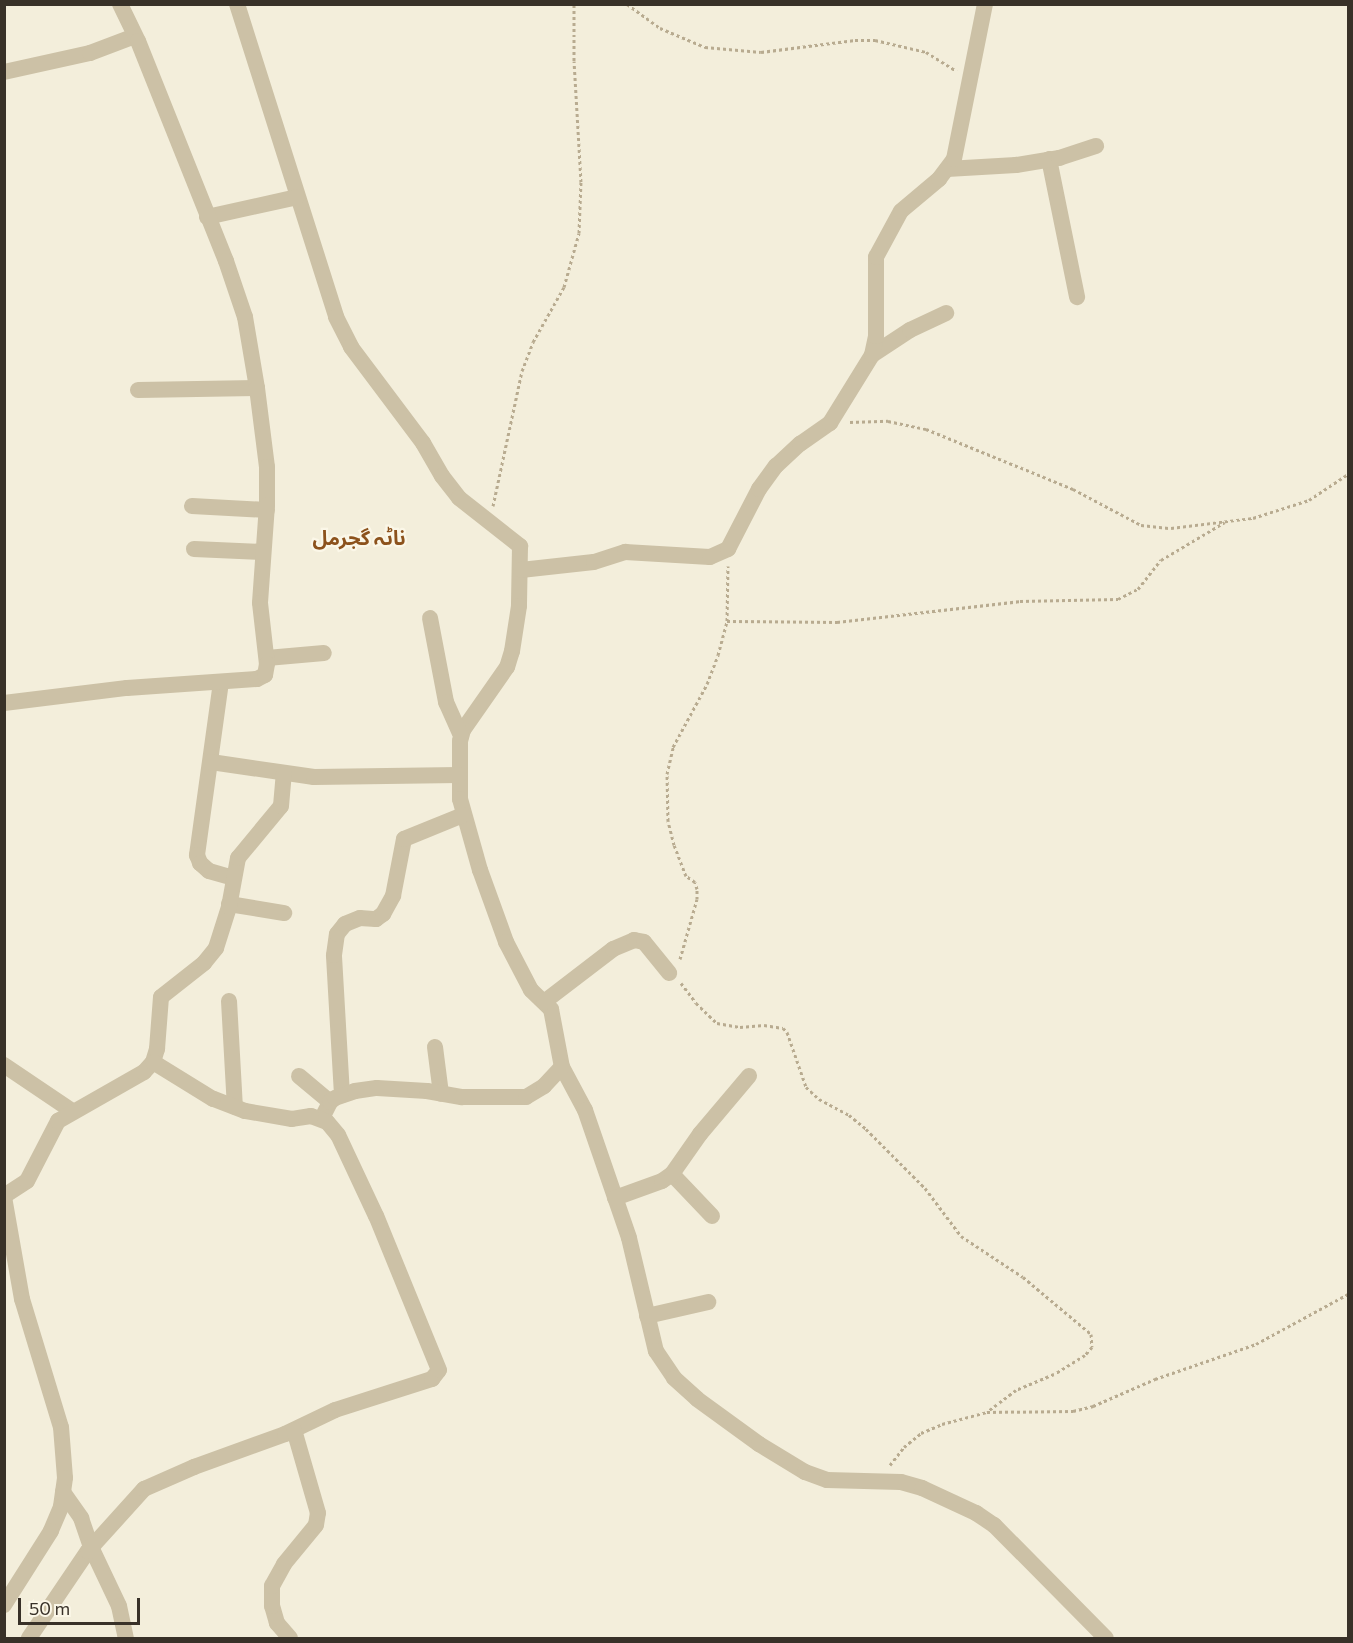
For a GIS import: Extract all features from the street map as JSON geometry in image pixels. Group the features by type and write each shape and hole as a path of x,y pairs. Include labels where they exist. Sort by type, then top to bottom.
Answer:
{"street":[{"path":"4,703 127,688 256,679 265,675 267,658 260,603 267,510 267,468 245,317 226,261 120,4"},
{"path":"237,4 336,317 351,347 423,443 442,476 459,498 520,546 516,635 507,667 475,709 461,736 459,775 463,815 506,942 531,990 551,1009 562,1067 585,1110 629,1238 656,1351 674,1378 697,1399 759,1444 805,1472 827,1480 901,1482 952,1500 994,1525 1106,1638"},
{"path":"520,570 594,562 625,552 710,557 728,549 749,505 776,466 800,444 830,423 872,355 876,336 876,257 901,211 947,170 954,159 985,4"},
{"path":"4,72 90,54 135,36"},
{"path":"947,170 1049,159 1096,146"},
{"path":"1049,159 1077,297"},
{"path":"207,217 297,197"},
{"path":"872,355 910,330 946,313"},
{"path":"138,390 257,388"},
{"path":"192,506 267,510"},
{"path":"194,549 263,552"},
{"path":"430,618 446,702 461,736"},
{"path":"267,658 324,653"},
{"path":"221,682 197,855 200,863 209,871 233,878"},
{"path":"211,762 284,774 345,778 459,775"},
{"path":"4,1605 51,1531 61,1507 65,1478 61,1428 22,1299 4,1197 27,1181 57,1120 144,1072 153,1062 157,1049 161,997 196,969 216,948 229,904 238,858 281,806 284,774"},
{"path":"322,1118 336,1099 334,955 337,934 345,924 360,918 376,919 383,914 393,896 404,839 463,815"},
{"path":"229,904 284,913"},
{"path":"544,1002 613,949 634,940 644,942 669,973"},
{"path":"229,1001 235,1107"},
{"path":"435,1047 441,1094"},
{"path":"29,1638 91,1547 144,1489 194,1467 294,1430 335,1410 432,1378 439,1370 376,1216 338,1136 322,1118 274,1117 235,1107 213,1099 153,1062"},
{"path":"4,1065 72,1111"},
{"path":"299,1076 336,1099 377,1088 462,1097 526,1097 544,1086 562,1067"},
{"path":"615,1198 662,1181 672,1174 700,1134 749,1076"},
{"path":"672,1174 712,1216"},
{"path":"647,1316 708,1302"},
{"path":"290,1638 277,1623 272,1606 272,1587 284,1563 316,1525 318,1513 294,1430"},
{"path":"63,1492 81,1518 91,1547 119,1606 126,1638"}],"path":[{"path":"491,523 522,372 533,342 564,287 579,233 581,182 574,60 574,4"},
{"path":"627,4 660,28 705,47 761,52 855,40 875,40 926,52 941,63 970,74"},
{"path":"830,423 888,421 926,429 1065,486 1141,525 1171,528 1253,518 1309,500 1348,474"},
{"path":"727,621 837,622 1020,601 1118,599 1138,589 1161,560 1226,521"},
{"path":"728,549 727,621 707,684 673,747 667,774 668,821 674,845 686,876 695,882 697,889 682,956 669,973 680,981 696,1004 717,1023 740,1027 764,1025 783,1028 787,1032 806,1087 819,1099 849,1115 866,1129 925,1188 961,1236 1023,1277 1091,1334 1092,1347 1086,1355 1054,1374 1016,1390 987,1412"},
{"path":"880,1482 904,1447 921,1433 962,1417 987,1412 1072,1411 1093,1406 1155,1379 1256,1344 1348,1294"}],"district":[{"name":"ناٹہ گجرمل","path":"359,537"}]}
